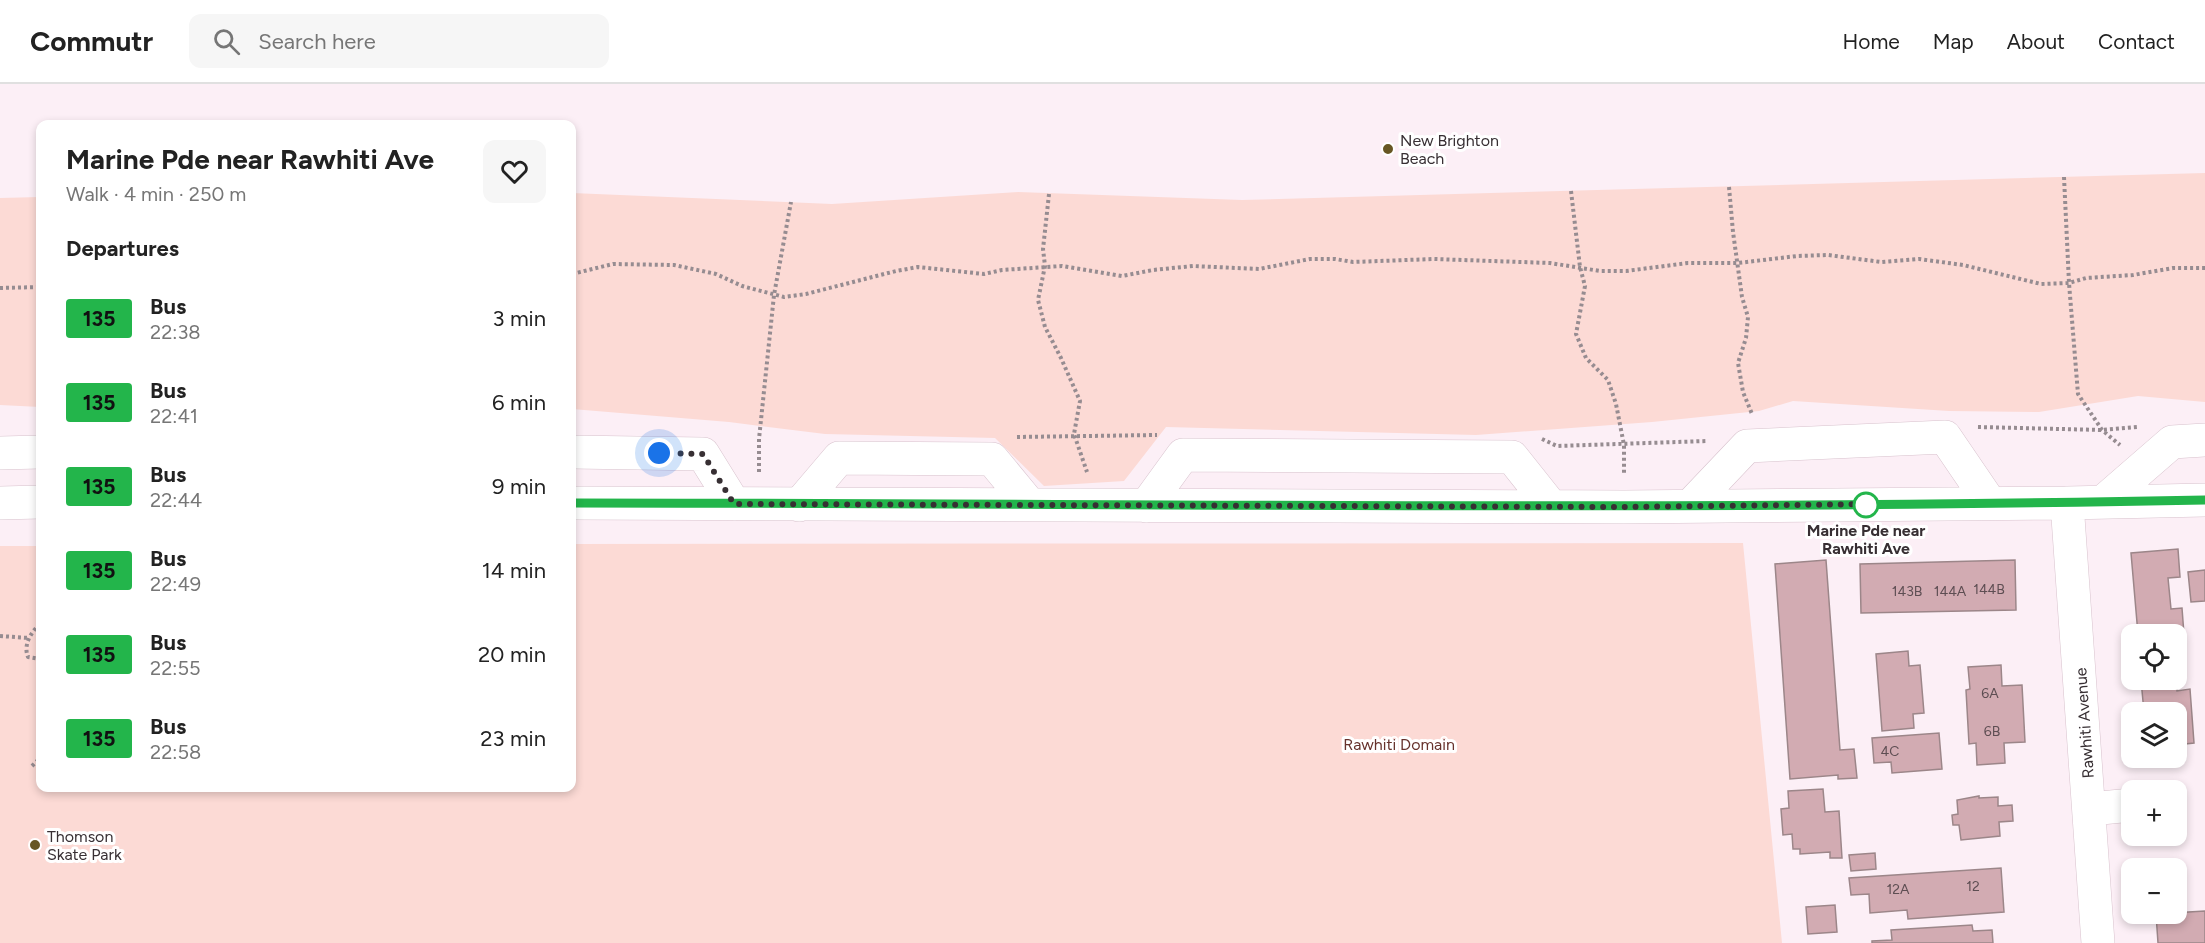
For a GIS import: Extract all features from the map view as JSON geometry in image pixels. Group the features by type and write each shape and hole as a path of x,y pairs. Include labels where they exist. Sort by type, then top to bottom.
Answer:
{"street":[{"path":"1690,506 1747,446 1944,437 1990,503"},
{"path":"2104,501 2172,442 2205,440"},
{"path":"0,453 36,452"},
{"path":"576,452 703,454 734,504"},
{"path":"1146,506 1183,455 1512,457 1551,506"},
{"path":"799,504 839,458 992,459 1030,505"},
{"path":"576,503 1690,506 2205,500"},
{"path":"0,503 36,502"},
{"name":"Rawhiti Avenue","path":"2067,503 2098,943"},
{"path":"2090,809 2121,806"}],"path":[{"path":"2064,177 2069,283 2078,394 2102,430 2127,451"},
{"path":"1730,187 1732,232 1742,297 1748,317 1746,338 1738,363 1743,392 1754,419"},
{"path":"1571,191 1580,267 1585,286 1576,334 1586,358 1608,380 1616,404 1624,445 1624,483"},
{"path":"1050,194 1043,249 1045,266 1038,300 1045,327 1080,401 1074,434 1087,470 1089,506"},
{"path":"759,475 759,439 774,295 791,202"},
{"path":"576,273 613,264 674,265 716,274 742,286 784,297 806,294 918,267 984,274 1062,266 1122,276 1192,266 1258,269 1310,259 1353,262 1465,260 1550,263 1626,271 1688,263 1738,263 1807,255 1828,255 1881,262 1919,260 1972,266 2041,284 2069,283 2086,278 2133,275 2173,268 2205,268"},
{"path":"0,288 36,287"},
{"path":"1976,427 2102,430 2149,426"},
{"path":"1006,437 1074,434 1167,435"},
{"path":"1536,436 1557,446 1714,440"},
{"path":"36,629 29,638 26,651 28,657 36,658"},
{"path":"0,636 29,638"},
{"path":"32,766 36,762"}],"green space":[{"path":"2205,173 2205,402 2138,396 2039,412 1949,411 1793,401 1759,411 1652,422 1476,435 1166,427 1124,481 1044,486 995,438 825,434 729,422 576,409 576,193 832,204 1018,192 1242,200"},
{"path":"36,197 36,407 0,405 0,198"},
{"name":"Rawhiti Domain","path":"1743,543 1782,943 0,943 0,546 36,546 36,792 576,792 576,544"}],"building":[{"path":"2178,549 2180,577 2168,578 2171,609 2182,608 2183,624 2137,624 2131,553"},
{"path":"1826,560 1840,750 1854,749 1857,778 1838,779 1838,775 1790,779 1775,564"},
{"path":"2015,560 2016,610 1861,613 1860,564"},
{"path":"2205,570 2205,601 2191,602 2188,572"},
{"path":"1908,651 1909,666 1920,665 1924,713 1913,714 1914,728 1882,731 1876,654"},
{"path":"2001,665 2002,686 2022,685 2025,742 2004,743 2005,763 1977,765 1976,743 1969,744 1966,690 1970,689 1968,667"},
{"path":"2190,689 2194,743 2187,744 2187,702 2143,702 2142,690"},
{"path":"1939,733 1942,769 1892,773 1891,762 1874,763 1872,738"},
{"path":"1823,789 1825,812 1839,811 1842,858 1830,858 1830,852 1800,854 1800,849 1793,849 1792,834 1783,835 1781,809 1789,808 1788,791"},
{"path":"1979,796 1979,798 1998,797 1998,806 2012,805 2013,821 1999,822 2000,836 1961,840 1959,825 1953,825 1952,815 1958,814 1957,800"},
{"path":"1875,853 1876,869 1851,871 1849,855"},
{"path":"2001,868 2004,912 1908,919 1907,910 1870,913 1869,894 1851,895 1849,878"},
{"path":"1835,905 1837,932 1808,934 1806,907"},
{"path":"2205,911 2205,943 2158,943 2157,924 2187,924 2187,912"},
{"path":"1972,925 1973,931 1992,930 1993,943 1872,943 1872,941 1892,940 1891,930"}],"bus line":[{"name":"135","path":"576,503 1624,507 2205,500"}],"place":[{"name":"New Brighton Beach","path":"1388,149"},
{"name":"Marine Pde near Rawhiti Ave","path":"1866,505"},
{"name":"Thomson Skate Park","path":"35,845"}],"route":[{"path":"659,453 703,454 734,504 1624,507 1875,504 1866,505"}]}
